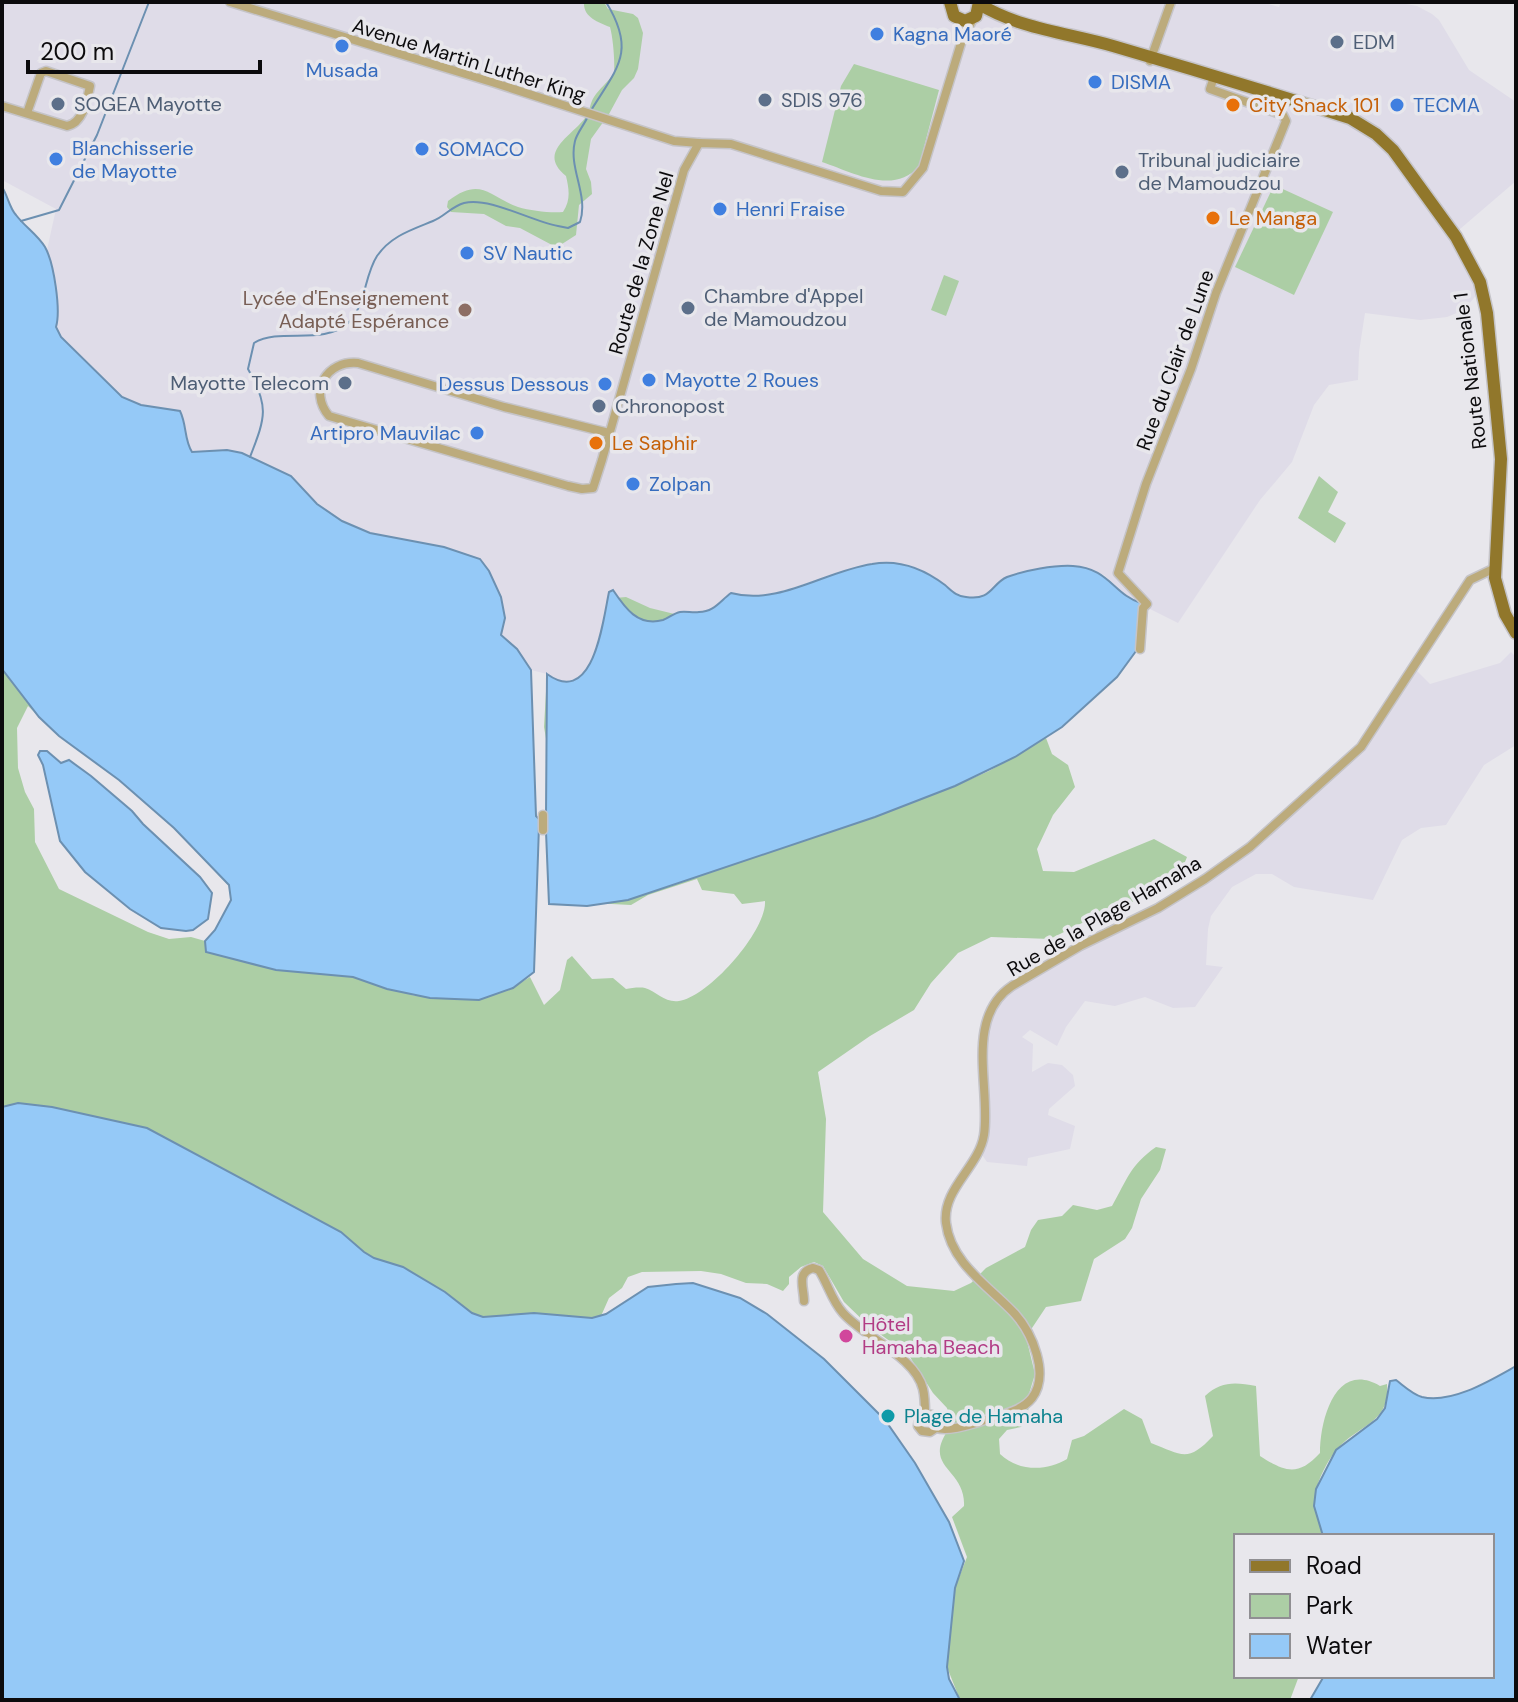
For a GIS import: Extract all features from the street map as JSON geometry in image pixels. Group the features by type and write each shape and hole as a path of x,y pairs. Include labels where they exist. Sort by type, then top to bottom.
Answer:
{"main road":[{"name":"Route Nationale 1","path":"950,8 965,21 977,10 998,15 1151,59 1213,80 1247,96 1376,134"},
{"name":"Route Nationale 1","path":"1079,39 1107,51 1350,118 1376,134 1393,150 1441,216 1471,262 1480,282 1487,313 1501,459 1495,578 1505,614 1516,633"},
{"name":"Route Nationale 1","path":"1247,96 1263,92"}],"street":[{"name":"Avenue Martin Luther King","path":"230,2 674,141 699,143"},
{"path":"1151,59 1171,2"},
{"path":"950,8 962,40"},
{"path":"699,143 731,144 881,191 903,192 923,168 962,40 977,10"},
{"path":"2,106 67,126 73,125 79,121 90,86 46,71 41,73 27,113"},
{"name":"Rue du Clair de Lune","path":"1140,649 1143,608 1147,604 1118,573 1146,484 1216,293 1285,125 1283,115 1247,96"},
{"name":"Route de la Zone Nel","path":"609,433 478,400 398,373 346,361 328,371 319,400 329,416 582,489 593,488 609,433 684,170 699,143"},
{"name":"Rue de la Plage Hamaha","path":"936,1428 951,1428 1010,1413 1032,1399 1040,1382 1032,1341 1016,1315 965,1264 953,1246 946,1223 947,1205 980,1152 986,1120 985,1031 993,1006 1012,986 1080,946 1158,908 1250,847 1361,747 1470,580 1495,568"},
{"path":"543,815 543,830"},
{"path":"804,1301 802,1277 813,1268 819,1270 841,1310 868,1335 897,1355 922,1386 925,1414 918,1422 920,1429 926,1433 936,1428 935,1418 925,1414"}],"shaded area":[{"path":"2,2 1261,2 1279,7 1281,2 1395,2 1417,6 1432,14 1439,20 1469,70 1516,102 1516,181 1460,229 1453,243 1478,293 1464,310 1447,317 1420,320 1365,313 1358,380 1329,385 1314,405 1292,462 1260,500 1178,623 1132,600 1104,575 1082,567 1056,567 1008,577 988,594 972,598 952,592 911,566 891,562 870,564 772,594 751,596 731,593 713,609 704,612 672,615 626,609 613,590 590,666 573,681 558,682 547,674 531,670 501,635 501,597 480,559 444,547 370,533 341,521 317,504 291,476 242,453 192,452 180,411 141,405 122,397 61,337 56,327 55,289 47,250 56,209 2,180"},
{"path":"1511,652 1516,657 1516,745 1484,765 1446,825 1421,828 1402,840 1373,900 1294,887 1272,874 1256,874 1232,887 1211,916 1208,929 1206,965 1223,967 1195,1007 1173,1008 1145,997 1115,1006 1085,1001 1057,1046 1030,1030 1022,1037 1033,1044 1032,1072 1048,1063 1062,1065 1073,1075 1075,1086 1049,1109 1048,1115 1075,1126 1070,1149 1028,1158 1027,1166 987,1162 980,1152 985,1031 1003,992 1158,908 1250,847 1361,747 1414,668 1430,684 1500,663"}],"green space":[{"path":"584,2 604,2 608,9 633,14 638,18 643,33 634,78 622,90 591,139 586,169 592,194 579,205 576,235 562,244 552,245 484,214 451,212 447,207 448,201 477,189 523,208 563,212 568,190 566,176 555,159 556,151 587,115 594,97 614,73 610,27 589,15"},
{"path":"854,64 939,90 919,166 909,175 885,181 859,176 822,162 841,86"},
{"path":"1274,185 1333,212 1294,295 1235,267"},
{"path":"944,275 959,281 946,316 931,310"},
{"path":"1319,476 1338,492 1328,512 1346,523 1335,543 1298,518"},
{"path":"2,545 411,995 444,999 486,996 530,977 544,1005 560,990 567,960 572,956 592,979 613,978 626,989 645,988 669,1000 691,997 734,960 757,928 763,913 765,901 742,904 734,894 702,890 697,879 648,895 631,905 553,901 550,762 544,727 547,674 564,682 581,677 585,681 615,598 626,597 650,608 703,621 734,605 731,593 767,595 872,564 892,563 911,567 937,579 957,594 975,598 986,594 1007,577 1031,570 1073,566 1095,572 1141,603 955,786 989,771 1046,738 1052,754 1068,765 1075,787 1053,815 1037,849 1043,871 1074,872 1154,839 1187,857 1178,879 1154,894 1102,913 1050,939 991,937 958,953 931,983 914,1010 818,1072 826,1119 823,1212 863,1259 907,1286 954,1291 971,1283 986,1268 1025,1247 1038,1220 1062,1216 1073,1205 1097,1210 1112,1206 1140,1160 1156,1147 1166,1149 1160,1170 1141,1199 1132,1228 1125,1239 1094,1259 1081,1301 1046,1307 1026,1337 1035,1374 1029,1394 1028,1417 1021,1427 1007,1430 999,1439 1000,1454 1015,1464 1032,1468 1059,1463 1067,1459 1072,1440 1084,1436 1124,1409 1142,1419 1151,1443 1178,1453 1191,1453 1213,1436 1205,1396 1223,1385 1241,1384 1256,1386 1260,1456 1277,1466 1298,1469 1320,1453 1327,1410 1342,1387 1352,1381 1365,1380 1380,1386 1387,1384 1387,1396 1380,1414 1338,1448 1321,1476 1316,1498 1323,1534 1234,1534 1234,1678 1298,1678 1290,1700 960,1700 947,1667 955,1588 967,1557 952,1517 964,1506 963,1493 946,1467 940,1451 942,1440 951,1426 947,1408 933,1393 908,1354 870,1327 844,1302 823,1266 814,1262 801,1267 789,1277 789,1284 783,1291 767,1284 746,1283 701,1271 642,1272 628,1277 622,1288 609,1298 601,1316 592,1318 534,1313 483,1317 472,1313 445,1292 403,1267 374,1258 341,1232 147,1128 52,1107 18,1103 2,1107","holes":["28,706 59,736 119,780 174,828 229,886 231,900 215,930 205,941 191,937 169,939 148,932 59,889 35,842 34,809 18,768 17,728"]}],"water":[{"path":"2,187 14,212 42,242 48,254 57,298 56,327 61,337 122,397 141,405 180,411 192,452 227,450 242,453 291,476 317,504 342,521 370,533 444,547 480,559 501,597 505,618 501,635 517,649 531,670 536,816 539,819 546,816 547,674 563,681 576,679 586,670 599,639 609,592 613,590 633,614 646,621 654,621 680,612 709,610 731,593 767,595 872,564 892,563 911,567 937,579 957,594 975,598 1015,574 1073,566 1103,576 1124,594 1141,603 1139,647 1117,677 1062,727 1015,757 955,786 875,817 628,900 587,906 549,904 546,832 539,826 534,972 513,988 479,1000 430,998 387,989 353,977 276,970 206,952 205,941 215,930 231,900 229,885 174,828 39,717 2,669"},
{"path":"40,751 47,751 61,763 69,760 91,776 200,877 212,893 208,919 193,930 161,928 130,909 85,872 60,841 38,755"},
{"path":"18,1103 52,1107 147,1128 341,1232 374,1258 403,1267 445,1292 472,1313 483,1317 534,1313 592,1318 606,1314 648,1287 693,1283 740,1298 767,1314 824,1359 885,1420 915,1463 949,1522 964,1561 955,1588 947,1667 949,1679 960,1700 2,1700 2,1107"},
{"path":"1516,1366 1516,1700 1310,1700 1323,1678 1494,1678 1494,1534 1322,1534 1314,1506 1316,1489 1336,1450 1377,1419 1385,1408 1390,1381 1396,1380 1422,1397 1434,1398 1458,1394"}],"waterway":[{"path":"21,221 59,210 97,135 149,2"},
{"path":"590,112 615,71 622,47 615,19 606,2"},
{"path":"250,457 263,413 260,393 248,369 254,343 277,336 327,334 338,330 354,316 373,264 383,249 402,234 437,219 460,204 486,203 568,228 580,222 582,202 574,151 576,138 587,118"}],"place":[{"name":"Kagna Maoré","path":"877,34"},
{"name":"EDM","path":"1337,42"},
{"name":"Musada","path":"342,46"},
{"name":"DISMA","path":"1095,82"},
{"name":"SDIS 976","path":"765,100"},
{"name":"SOGEA Mayotte","path":"58,104"},
{"name":"City Snack 101","path":"1233,105"},
{"name":"TECMA","path":"1397,105"},
{"name":"SOMACO","path":"422,149"},
{"name":"Blanchisserie de Mayotte","path":"56,159"},
{"name":"Tribunal judiciaire de Mamoudzou","path":"1122,172"},
{"name":"Henri Fraise","path":"720,209"},
{"name":"Le Manga","path":"1213,218"},
{"name":"SV Nautic","path":"467,253"},
{"name":"Chambre d'Appel de Mamoudzou","path":"688,308"},
{"name":"Lycée d'Enseignement Adapté Espérance","path":"465,310"},
{"name":"Mayotte 2 Roues","path":"649,380"},
{"name":"Mayotte Telecom","path":"345,383"},
{"name":"Dessus Dessous","path":"605,384"},
{"name":"Chronopost","path":"599,406"},
{"name":"Artipro Mauvilac","path":"477,433"},
{"name":"Le Saphir","path":"596,443"},
{"name":"Zolpan","path":"633,484"},
{"name":"Hôtel Hamaha Beach","path":"846,1336"},
{"name":"Plage de Hamaha","path":"888,1416"}]}
